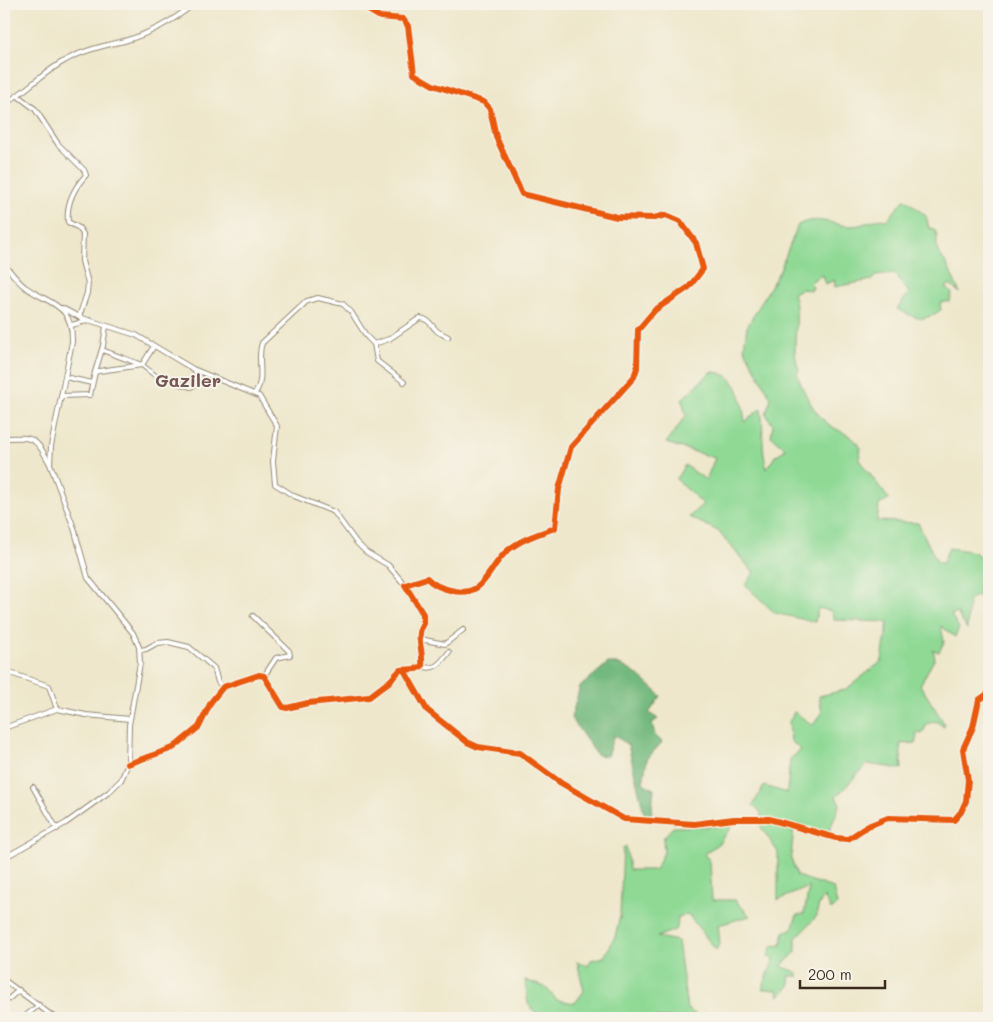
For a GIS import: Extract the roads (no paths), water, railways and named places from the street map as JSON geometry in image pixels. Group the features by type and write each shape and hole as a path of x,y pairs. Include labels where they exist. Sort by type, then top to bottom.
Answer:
{"street":[{"path":"4,104 18,96 50,70 66,60 89,49 126,40 154,28 181,14 194,4"},
{"path":"362,4 362,7 380,16 403,19 408,26 414,74 428,83 484,102 490,109 496,137 522,194 617,217 654,218 666,215 680,221 696,243 703,269 689,287 655,310 638,330 637,368 634,377 571,446 560,490 555,528 523,540 508,550 494,564 491,575 483,584 472,590 462,593 449,590 432,584 427,578 405,585"},
{"path":"18,96 35,109 58,144 84,170 86,175 74,189 67,214 68,222 84,234 82,261 88,283 87,293 79,317"},
{"path":"4,264 24,286 79,317 136,336 193,369 255,393 272,414 277,426 273,461 275,484 294,496 334,512 356,542 366,552 388,565 405,585 423,614 424,625 420,629 422,666"},
{"path":"255,393 260,379 258,353 262,343 307,301 318,298 343,304 374,344 377,361 404,382"},
{"path":"50,464 51,446 72,342 72,325 60,307"},
{"path":"374,344 389,339 420,318 424,318 434,325 436,330 448,337"},
{"path":"72,325 89,320"},
{"path":"61,396 90,395 102,350 106,326"},
{"path":"95,372 142,365 154,346"},
{"path":"102,350 116,353 142,365 157,377 187,387 191,387 199,382 200,377 193,369"},
{"path":"65,377 92,383"},
{"path":"4,438 28,438 37,441 50,464 74,528 88,578 133,633 140,650 140,663 130,719 128,764 121,780 109,792 57,828 4,858"},
{"path":"253,616 289,651 290,655 276,658 264,676"},
{"path":"420,639 445,644 462,630"},
{"path":"140,650 146,650 158,643 168,642 190,647 214,668 218,682 223,687"},
{"path":"264,676 282,707 287,708 308,703 369,697 390,681 400,670 416,669 422,666 432,668 440,664 449,652"},
{"path":"404,670 427,710 467,742 478,748 520,752 561,783 624,819 694,824 734,819 769,819 814,833 848,839 868,826 888,818 954,820 961,812 966,801 968,780 963,749 973,727 980,700 989,693"},
{"path":"4,671 49,686 57,710"},
{"path":"128,764 173,748 199,728 211,702 223,687 259,675 264,676"},
{"path":"4,728 57,710 130,719"},
{"path":"33,787 57,828"},
{"path":"4,980 55,1018"},
{"path":"4,1003 18,990"},
{"path":"23,1018 39,1005"}],"district":[{"name":"Gaziler","path":"188,381"}]}
